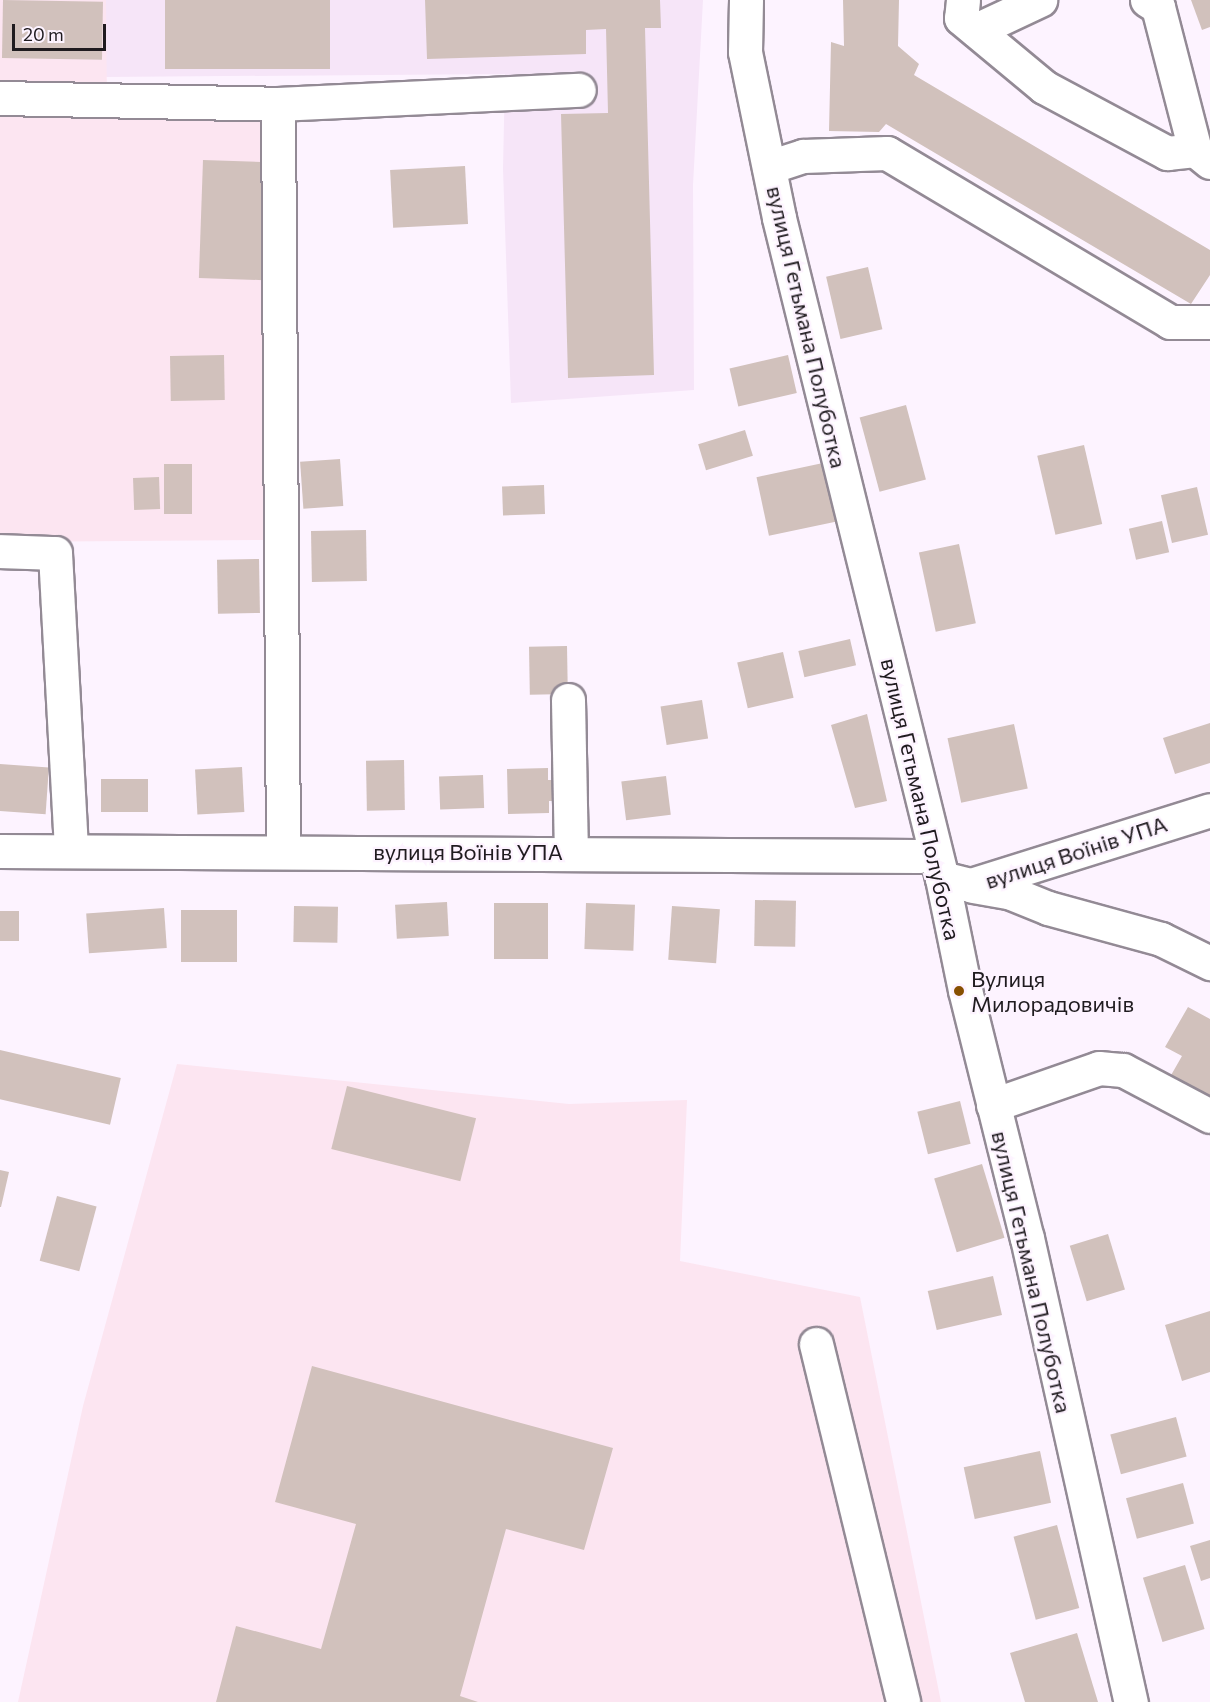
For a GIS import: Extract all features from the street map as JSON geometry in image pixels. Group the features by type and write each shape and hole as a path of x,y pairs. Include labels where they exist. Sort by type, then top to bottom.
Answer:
{"street":[{"name":"вулиця Гетьмана Полуботка","path":"746,0 745,52 769,167 949,871 993,1105 1028,1238 1131,1702"},
{"path":"963,0 961,18 1044,87 1167,153 1201,141 1158,7 1147,0"},
{"path":"976,30 1040,0"},
{"path":"0,98 278,104 579,90"},
{"path":"278,104 283,851"},
{"path":"769,167 803,156 887,153 1170,322 1210,322"},
{"path":"0,551 55,553 71,851"},
{"path":"568,700 571,853"},
{"name":"вулиця Воїнів УПА","path":"0,851 918,856 949,871 1210,810"},
{"path":"949,871 1048,909 1161,939 1210,963"},
{"path":"993,1105 1099,1068 1123,1070 1210,1116"},
{"path":"816,1344 903,1702"}],"shaded area":[{"path":"0,0 106,0 107,107 263,106 265,540 0,542"},
{"path":"105,0 703,0 693,185 694,390 511,403 503,169 505,74 106,77"},
{"path":"177,1064 569,1104 687,1100 680,1261 860,1297 941,1702 18,1702 83,1406"}],"building":[{"path":"3,0 103,2 102,60 2,58"},
{"path":"165,0 330,0 330,69 165,69"},
{"path":"425,0 660,0 661,28 645,28 654,375 568,378 561,114 608,113 606,29 586,30 586,54 427,59"},
{"path":"843,0 899,0 898,46 919,64 914,75 1210,250 1210,275 1191,304 886,124 879,132 829,131 831,42 844,46"},
{"path":"1191,0 1210,0 1210,27 1202,30"},
{"path":"203,160 268,162 264,280 199,278"},
{"path":"465,166 468,224 393,228 390,170"},
{"path":"868,267 882,329 840,339 826,277"},
{"path":"224,355 225,400 171,401 170,356"},
{"path":"788,355 797,393 738,406 730,368"},
{"path":"906,405 926,479 880,492 860,417"},
{"path":"745,430 753,456 706,470 698,444"},
{"path":"1084,445 1102,524 1055,535 1037,456"},
{"path":"340,459 343,506 303,509 300,462"},
{"path":"823,463 835,522 769,536 756,477"},
{"path":"164,464 192,464 192,514 164,514"},
{"path":"159,477 160,509 134,510 133,478"},
{"path":"544,485 545,514 503,515 502,486"},
{"path":"1197,487 1208,535 1172,543 1161,495"},
{"path":"1162,521 1169,552 1136,560 1129,529"},
{"path":"366,530 367,581 312,582 311,531"},
{"path":"959,544 976,623 936,632 919,553"},
{"path":"259,559 260,613 218,614 217,560"},
{"path":"850,639 856,665 804,677 798,651"},
{"path":"567,646 568,694 530,695 529,647"},
{"path":"783,652 794,698 748,708 737,663"},
{"path":"702,700 708,739 667,745 661,707"},
{"path":"867,714 887,801 855,808 831,725"},
{"path":"1210,723 1210,763 1175,774 1163,738"},
{"path":"1014,724 1028,789 961,803 947,738"},
{"path":"404,760 405,810 367,811 366,761"},
{"path":"0,764 49,767 46,814 0,811"},
{"path":"242,767 244,812 197,814 195,769"},
{"path":"548,768 548,780 556,780 557,801 549,801 549,813 508,814 507,769"},
{"path":"483,775 484,808 440,810 439,777"},
{"path":"666,776 671,815 626,820 621,781"},
{"path":"101,779 148,779 148,812 101,812"},
{"path":"755,900 796,901 795,947 754,946"},
{"path":"447,902 449,936 397,939 395,905"},
{"path":"494,903 548,903 548,959 494,959"},
{"path":"586,903 635,905 633,951 584,949"},
{"path":"294,906 338,907 337,943 293,942"},
{"path":"672,906 720,909 716,963 668,960"},
{"path":"164,908 167,948 89,953 86,913"},
{"path":"181,910 237,910 237,962 181,962"},
{"path":"0,911 19,911 19,941 0,941"},
{"path":"1188,1007 1210,1019 1210,1098 1170,1077 1182,1056 1165,1047"},
{"path":"0,1050 121,1078 110,1125 0,1099"},
{"path":"347,1086 476,1118 460,1181 331,1149"},
{"path":"960,1101 971,1144 928,1154 917,1112"},
{"path":"982,1164 1005,1238 957,1252 934,1179"},
{"path":"0,1170 9,1172 1,1207 0,1207"},
{"path":"57,1196 97,1207 79,1271 40,1261"},
{"path":"1108,1234 1125,1289 1087,1301 1070,1246"},
{"path":"993,1276 1002,1315 937,1330 928,1291"},
{"path":"1210,1311 1210,1372 1182,1381 1165,1325"},
{"path":"312,1366 613,1448 584,1550 506,1529 460,1696 478,1702 216,1702 236,1626 321,1649 356,1524 275,1502"},
{"path":"1176,1417 1187,1457 1121,1474 1110,1435"},
{"path":"1040,1451 1051,1503 975,1519 964,1467"},
{"path":"1183,1483 1194,1524 1137,1539 1126,1498"},
{"path":"1057,1525 1079,1608 1036,1620 1014,1537"},
{"path":"1210,1540 1210,1578 1201,1581 1190,1546"},
{"path":"1185,1565 1205,1629 1163,1642 1143,1578"},
{"path":"1077,1633 1098,1702 1025,1702 1010,1653"}],"place":[{"name":"Вулиця Милорадовичів","path":"959,991"}]}
